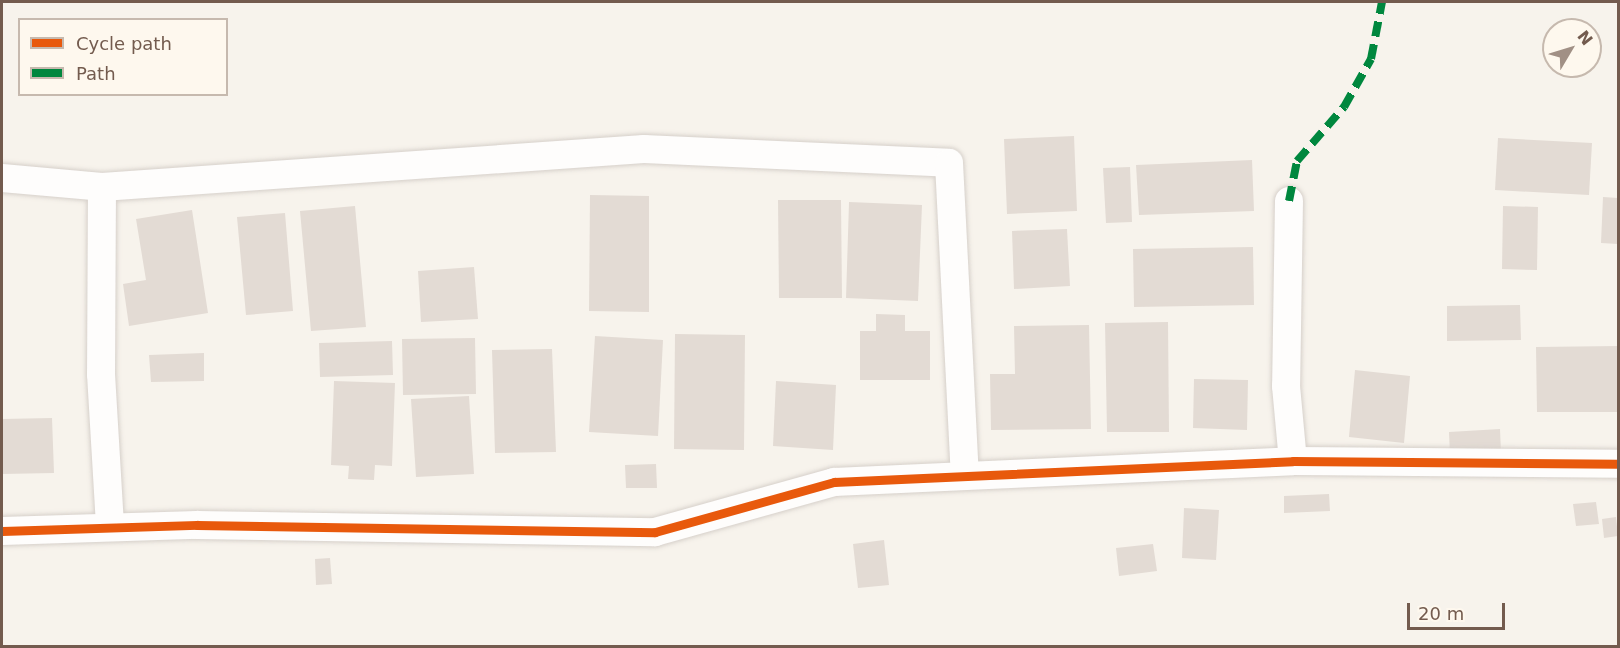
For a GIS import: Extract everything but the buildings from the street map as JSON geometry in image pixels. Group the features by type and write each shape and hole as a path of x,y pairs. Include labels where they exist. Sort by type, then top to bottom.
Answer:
{"street":[{"path":"6,173 102,187 644,149 949,163 965,476"},
{"path":"102,187 101,374 110,526"},
{"path":"1289,201 1286,386 1293,461"},
{"path":"2,531 110,526 492,527 655,532 834,482 1293,461 1618,465"}],"marked path":[{"path":"1289,201 1297,161 1344,107 1371,59 1382,2"}],"cycle path":[{"path":"2,531 197,525 655,532 834,482 1293,461 1618,464"}]}
